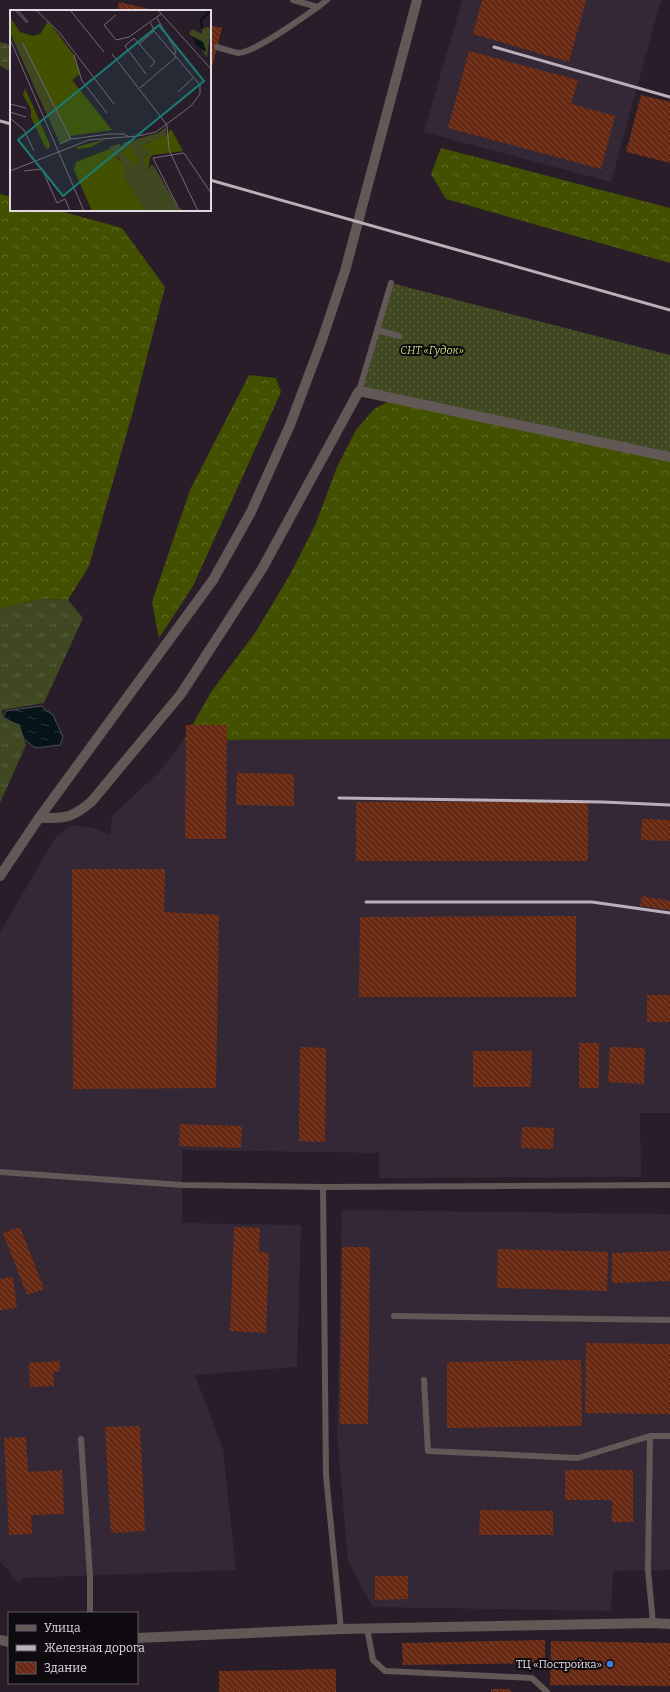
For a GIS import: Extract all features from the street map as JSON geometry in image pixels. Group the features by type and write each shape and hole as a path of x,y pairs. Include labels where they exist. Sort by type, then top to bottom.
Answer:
{"street":[{"path":"0,876 39,818 213,580 251,512 290,425 322,340 345,271 417,0"},
{"path":"39,818 65,818 78,813 92,801 181,694 262,569 359,391 670,458"},
{"path":"138,1638 367,1628 653,1623 670,1624"}],"lane":[{"path":"293,0 318,7"},
{"path":"217,47 239,53 259,45 286,29 328,0"},
{"path":"359,391 391,283"},
{"path":"377,330 399,336"},
{"path":"0,1172 182,1184 323,1187 670,1185"},
{"path":"323,1187 326,1475 341,1629"},
{"path":"394,1316 670,1320"},
{"path":"424,1380 428,1451 578,1458 650,1436 670,1436"},
{"path":"650,1436 648,1570 653,1623"},
{"path":"81,1439 90,1576 90,1612"},
{"path":"367,1628 373,1660 385,1671 532,1678 547,1692"}],"shaded area":[{"path":"462,0 661,0 611,182 424,132"},
{"path":"670,739 670,1113 640,1113 641,1177 379,1178 379,1153 182,1150 182,1223 301,1225 297,1367 195,1375 223,1449 236,1570 22,1578 19,1583 0,1561 0,932 56,837 70,825 92,828 110,834 112,816 159,772 184,740"},
{"path":"342,1210 670,1214 670,1570 613,1571 611,1611 373,1607 348,1562 337,1434"}],"green space":[{"path":"0,42 10,45 10,71 0,66"},
{"path":"441,148 670,208 670,263 446,199 431,174"},
{"path":"0,194 10,197 10,211 61,211 122,228 165,287 133,411 89,566 68,600 40,599 0,609"},
{"name":"СНТ «Гудок»","path":"391,283 670,355 670,458 359,391"},
{"path":"249,375 276,378 281,392 193,586 159,638 152,602 190,490"},
{"path":"395,398 670,457 670,739 184,740 211,692 255,633 291,573 316,523 337,467 356,430 374,409"},
{"path":"40,599 68,600 83,618 44,703 2,710 3,718 19,725 26,745 0,803 0,609"}],"water":[{"path":"41,706 53,715 63,737 60,745 35,748 24,739 19,725 3,718 6,711"}],"building":[{"path":"482,0 586,0 569,62 473,34"},
{"path":"119,2 153,10 117,10"},
{"path":"211,25 222,28 211,66"},
{"path":"469,51 578,80 571,104 615,116 601,169 448,128"},
{"path":"641,95 670,102 670,163 626,152"},
{"path":"186,725 227,725 226,839 185,839"},
{"path":"237,773 294,774 294,806 236,805"},
{"path":"356,802 588,802 588,861 356,861"},
{"path":"642,819 670,820 670,841 641,840"},
{"path":"72,869 165,869 164,912 219,915 216,1088 73,1089"},
{"path":"642,896 670,901 670,910 640,906"},
{"path":"576,916 576,997 359,997 360,917"},
{"path":"647,995 670,995 670,1022 647,1022"},
{"path":"579,1043 599,1043 599,1088 579,1088"},
{"path":"300,1047 326,1048 325,1142 299,1141"},
{"path":"610,1047 645,1048 644,1084 608,1082"},
{"path":"473,1051 532,1051 531,1087 473,1087"},
{"path":"180,1124 242,1126 241,1148 179,1146"},
{"path":"522,1127 554,1128 553,1149 521,1148"},
{"path":"20,1227 44,1289 27,1295 3,1233"},
{"path":"234,1227 260,1228 259,1252 269,1253 266,1333 230,1331"},
{"path":"342,1247 370,1247 368,1424 340,1424"},
{"path":"498,1249 608,1252 607,1291 497,1288"},
{"path":"670,1251 670,1281 612,1283 612,1253"},
{"path":"13,1277 17,1308 0,1310 0,1279"},
{"path":"586,1343 670,1344 670,1414 585,1413"},
{"path":"581,1360 582,1426 447,1428 447,1362"},
{"path":"60,1361 60,1371 53,1372 54,1386 30,1387 29,1363"},
{"path":"140,1426 145,1531 111,1533 105,1427"},
{"path":"26,1437 28,1472 62,1470 64,1514 31,1515 32,1534 9,1535 4,1438"},
{"path":"565,1470 633,1470 633,1522 612,1522 612,1500 565,1500"},
{"path":"480,1510 553,1511 553,1535 479,1535"},
{"path":"375,1576 408,1576 408,1599 375,1600"},
{"path":"545,1640 545,1663 403,1665 402,1643"},
{"name":"ТЦ «Постройка»","path":"551,1641 670,1643 670,1686 550,1685"},
{"path":"336,1669 336,1692 219,1692 219,1671"},
{"path":"491,1689 508,1689 512,1692 491,1692"}],"railway":[{"path":"494,47 670,97"},
{"path":"0,121 10,124"},
{"path":"211,180 670,310"},
{"path":"339,798 603,802 670,805"},
{"path":"366,902 592,902 670,913"}],"place":[{"name":"ТЦ «Постройка»","path":"610,1664"}]}
